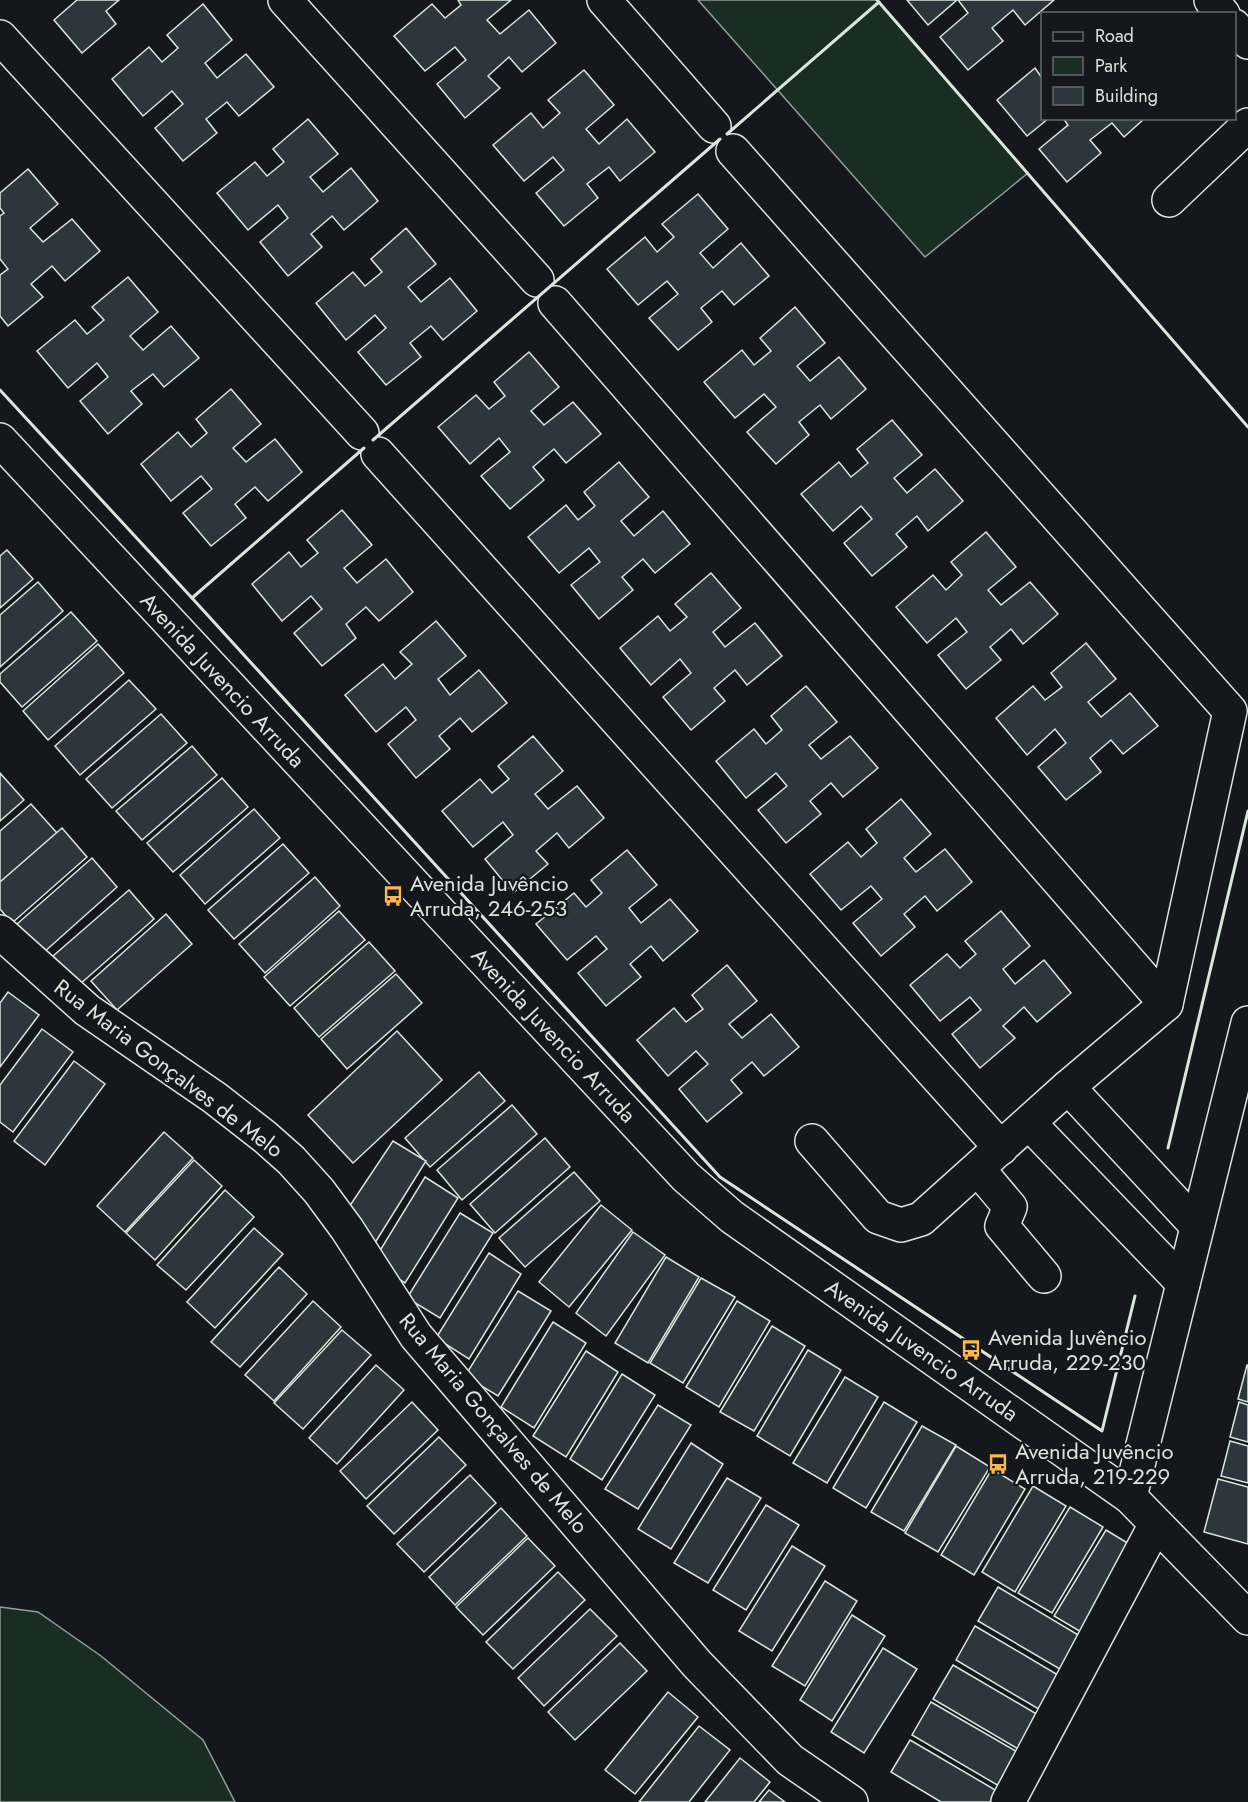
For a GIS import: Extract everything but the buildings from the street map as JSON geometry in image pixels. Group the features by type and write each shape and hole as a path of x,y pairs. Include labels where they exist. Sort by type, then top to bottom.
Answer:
{"street":[{"path":"285,0 546,291 1166,1004"},
{"path":"604,0 1230,711 1166,1004 1068,1087 921,1219 901,1225 878,1217 812,1141"},
{"path":"1211,0 1221,12"},
{"path":"1236,28 1248,42"},
{"path":"0,37 370,443 989,1158 1010,1207 1002,1226 1044,1276"},
{"path":"1169,200 1248,124"},
{"name":"Avenida Juvencio Arruda","path":"0,440 686,1177 732,1217 1130,1497 1248,1618"},
{"name":"Rua Maria Gonçalves de Melo","path":"0,933 87,1010 215,1098 291,1160 319,1191 347,1229 416,1336 697,1664 790,1760 851,1802"},
{"path":"1130,1497 1248,1023"},
{"path":"1068,1087 1197,1226"},
{"path":"1029,1123 1183,1283"},
{"path":"1008,1802 1156,1524"}],"green space":[{"path":"698,0 877,0 1028,173 925,257"},
{"path":"0,1607 38,1612 101,1656 203,1740 235,1802 0,1802"}],"wall":[{"path":"877,0 1248,427"},
{"path":"727,134 879,2"},
{"path":"373,440 720,139"},
{"path":"0,390 720,1177 1102,1431 1135,1296"},
{"path":"192,598 364,448"},
{"path":"1168,1148 1248,811"}],"place":[{"name":"Avenida Juvêncio Arruda, 246-253","path":"393,896"},
{"name":"Avenida Juvêncio Arruda, 229-230","path":"971,1350"},
{"name":"Avenida Juvêncio Arruda, 219-229","path":"998,1464"}]}
